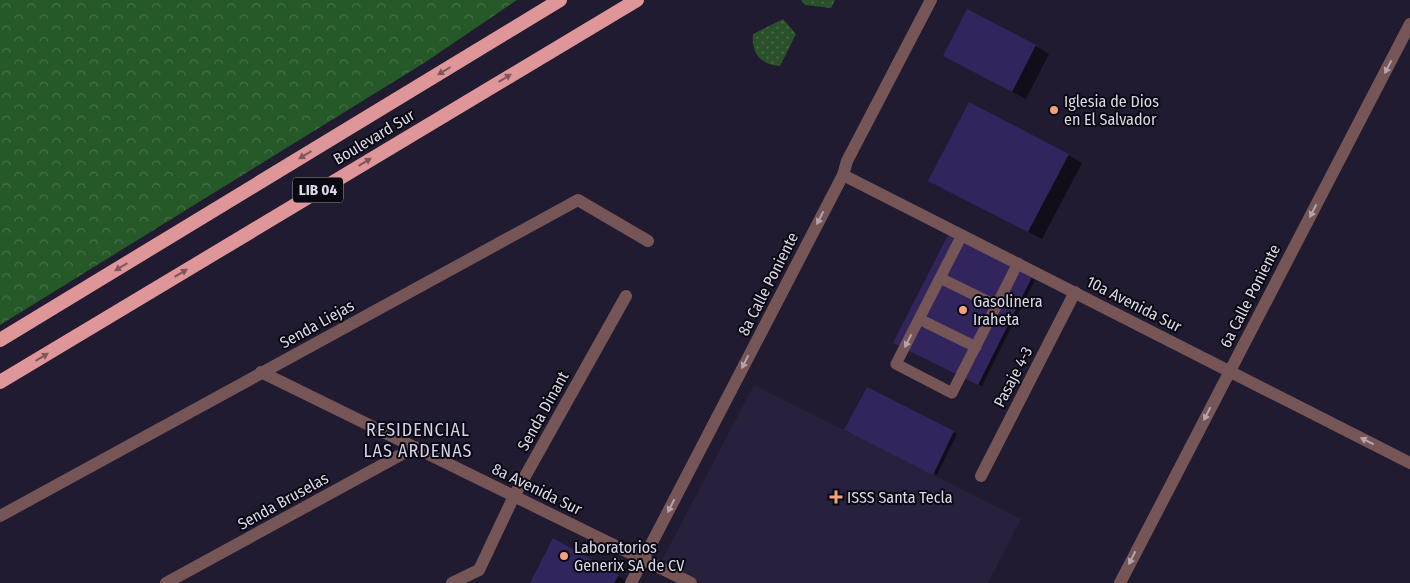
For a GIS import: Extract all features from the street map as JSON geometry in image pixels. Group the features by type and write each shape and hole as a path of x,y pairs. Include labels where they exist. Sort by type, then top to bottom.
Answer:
{"highway":[{"name":"Boulevard Sur","path":"0,340 560,0"},
{"name":"Boulevard Sur","path":"0,382 637,0"}],"street":[{"name":"8a Calle Poniente","path":"631,583 843,175 847,161 932,0"},
{"name":"6a Calle Poniente","path":"1120,583 1410,24"},
{"name":"10a Avenida Sur","path":"843,175 1410,463"},
{"name":"Senda Liejas","path":"0,516 578,200 648,241"},
{"name":"Pasaje 4-3","path":"981,476 1075,292"},
{"name":"Senda Dinant","path":"452,583 479,570 514,496 626,296"},
{"name":"8a Avenida Sur","path":"261,372 644,558 691,583"},
{"name":"Senda Bruselas","path":"166,583 415,447"}],"lane":[{"path":"962,235 896,364 952,393 1018,263"},
{"path":"940,278 997,306"},
{"path":"919,319 976,347"}],"shaded area":[{"name":"ISSS Santa Tecla","path":"754,385 1021,519 988,583 702,583 661,562"}],"green space":[{"path":"0,0 517,0 424,63 0,325"},
{"path":"801,0 835,0 831,8 805,5"},
{"path":"783,19 796,34 780,66 767,63 759,57 754,47 753,34"}],"building":[{"path":"967,9 1036,45 1012,92 943,56"},
{"path":"969,102 1069,154 1028,232 928,181"},
{"name":"Gasolinera Iraheta","path":"948,235 1032,277 978,385 893,343"},
{"path":"867,387 954,431 933,475 844,430"},
{"name":"Laboratorios Generix SA de CV","path":"553,538 619,575 614,583 530,583"}],"place":[{"name":"Iglesia de Dios en El Salvador","path":"1054,110"},
{"name":"Gasolinera Iraheta","path":"963,310"},
{"name":"ISSS Santa Tecla","path":"836,497"},
{"name":"Laboratorios Generix SA de CV","path":"564,556"}],"district":[{"name":"RESIDENCIAL LAS ARDENAS","path":"418,440"}]}
